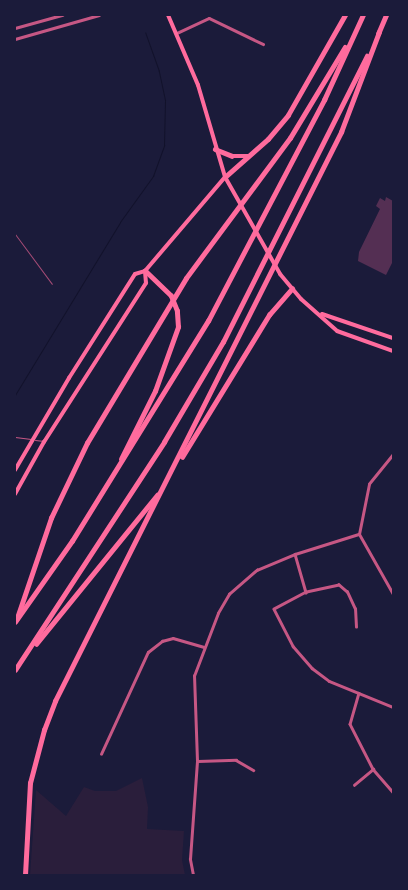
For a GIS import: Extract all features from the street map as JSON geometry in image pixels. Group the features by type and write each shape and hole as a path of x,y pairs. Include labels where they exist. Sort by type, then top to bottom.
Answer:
{"highway":[{"path":"225,177 272,134 295,104 345,15"},
{"path":"15,623 162,399 241,261 272,202 363,15"},
{"path":"16,669 179,418 223,342 386,15"},
{"path":"15,623 40,546 79,458 186,278 220,229 290,138 356,29"},
{"path":"24,875 28,801 44,730 128,558 234,351 286,241 341,132 378,32"},
{"path":"215,149 232,156 250,156"},
{"path":"113,476 155,391 178,327 177,311 171,296 145,271"},
{"path":"28,652 47,633 158,494 270,315 292,290"}],"main road":[{"path":"168,15 178,33 198,85 215,149 225,177 261,246 292,290 337,331 393,351"},
{"path":"15,470 32,439 135,274 145,271 225,177"},
{"path":"15,494 44,442 146,283 145,271"},
{"path":"320,314 393,338"}],"street":[{"path":"15,28 62,15"},
{"path":"15,39 99,15"},
{"path":"178,33 208,16 263,44"},
{"path":"393,454 369,484 359,534 393,594"},
{"path":"193,875 190,859 197,762 193,696 194,676 204,647 229,594 257,570 295,554 359,534"},
{"path":"295,554 306,592"},
{"path":"356,627 355,609 339,585 306,592 274,609 293,646 312,668 329,681 393,707"},
{"path":"101,754 148,652 162,641 174,638 204,647"},
{"path":"359,693 350,724 373,769 393,792"},
{"path":"197,762 236,760 253,770"},
{"path":"354,784 373,769"}],"lane":[{"path":"15,437 44,442"}],"shaded area":[{"path":"142,778 148,807 147,829 184,831 182,860 185,875 30,875 36,790 66,816 84,787 95,791 116,791"}],"building":[{"path":"386,197 393,201 393,261 386,275 358,261 359,252 380,209 376,206 380,198 385,201"}],"waterway":[{"path":"15,395 120,222 153,176 164,145 165,100 159,71 145,32"}],"railway":[{"path":"15,234 52,284"}]}
